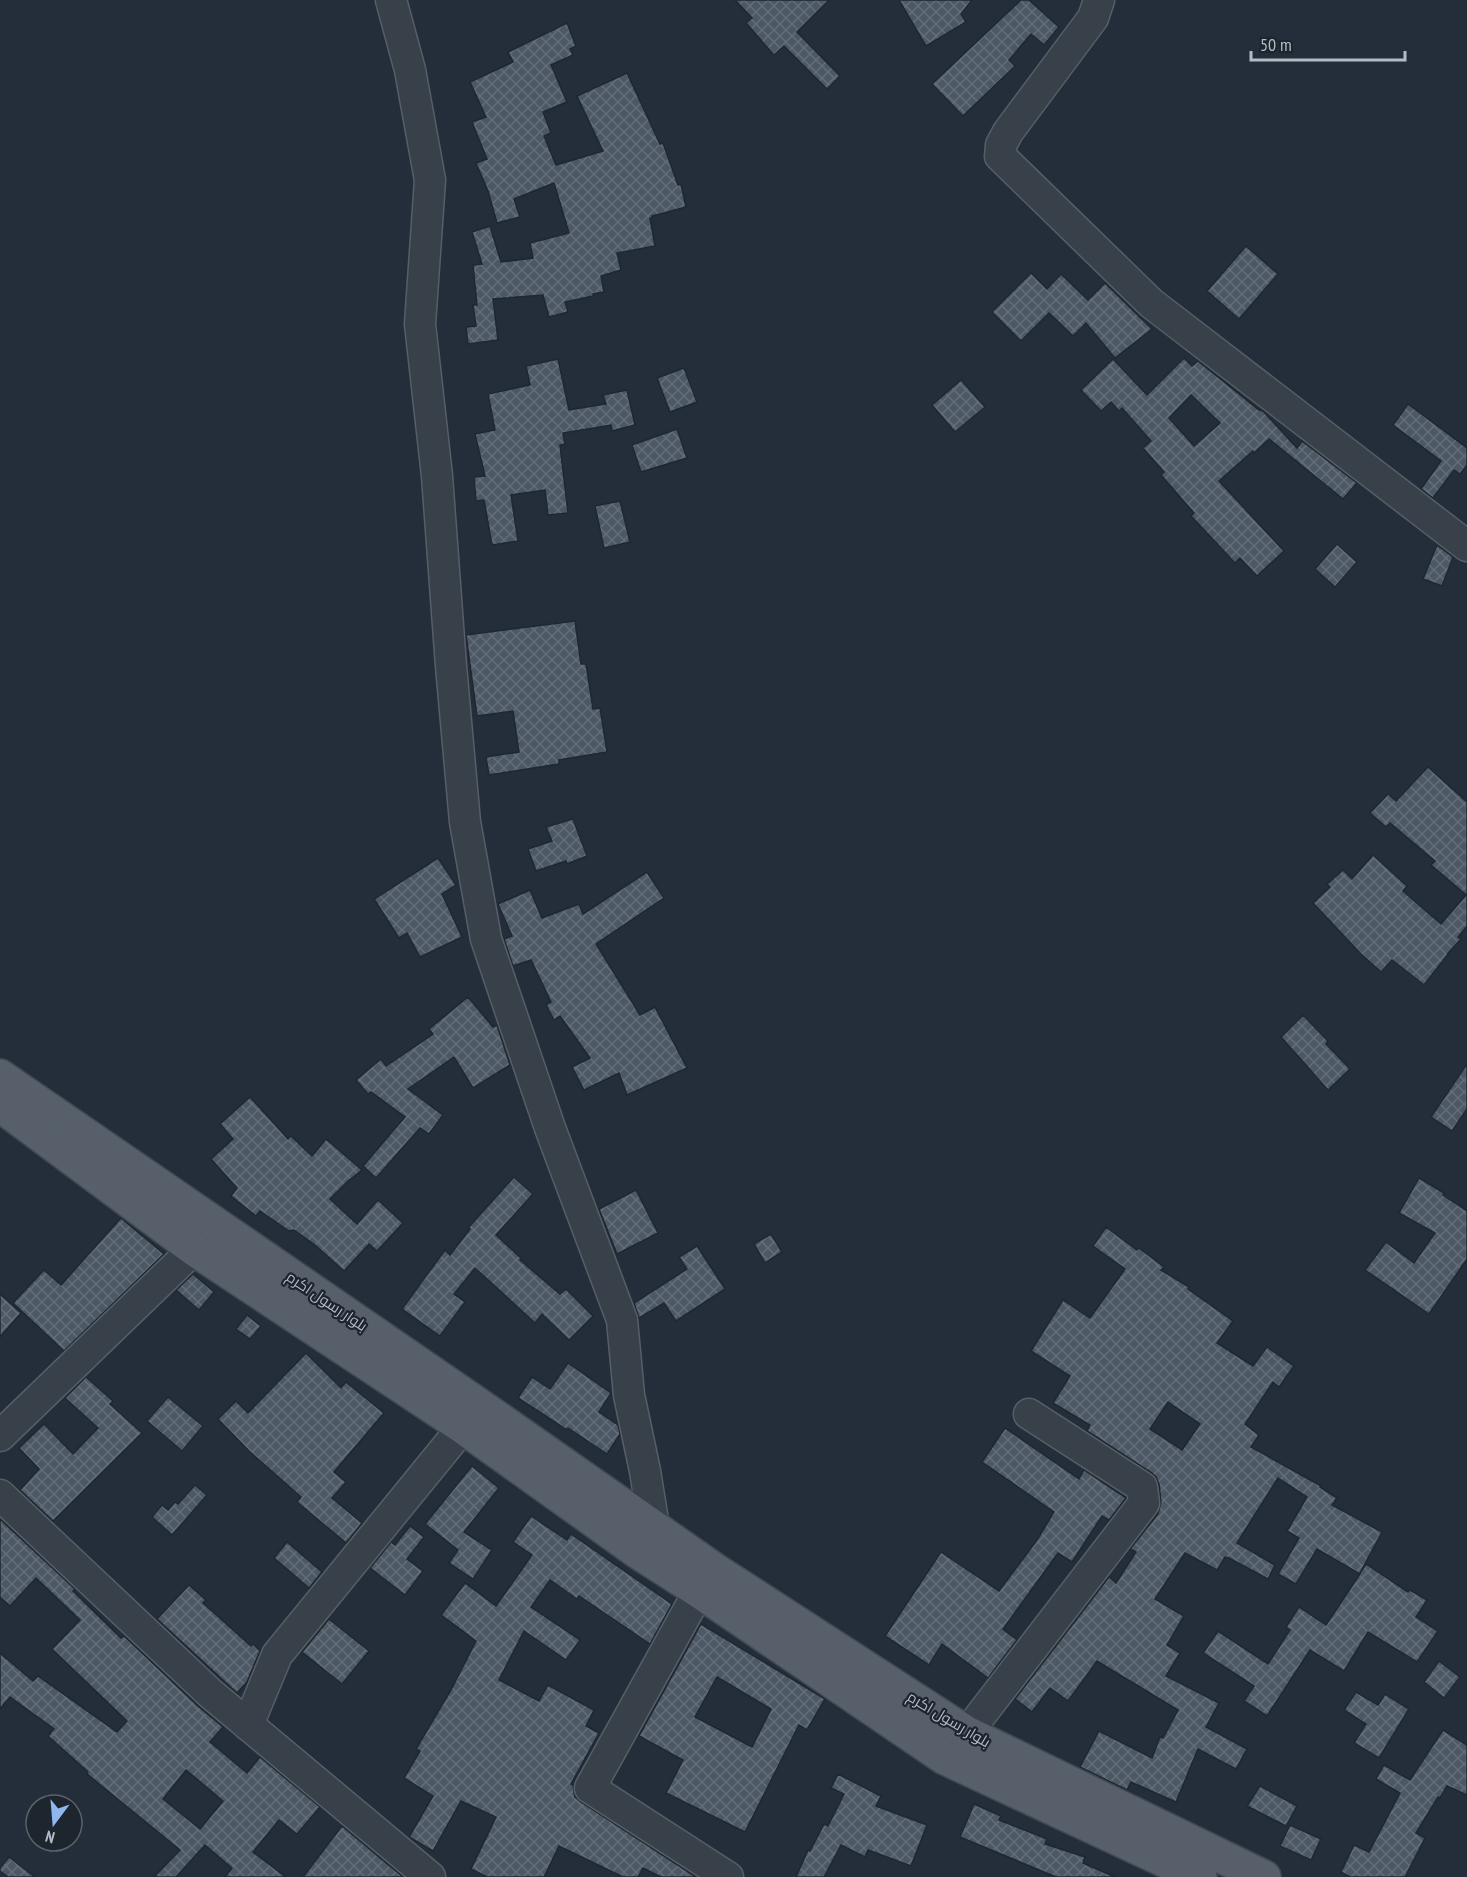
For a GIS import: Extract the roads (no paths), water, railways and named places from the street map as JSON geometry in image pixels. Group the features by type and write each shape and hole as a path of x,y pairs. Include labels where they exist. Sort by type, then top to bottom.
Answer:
{"main road":[{"name":"بلوار رسول اکرم","path":"0,1076 646,1540 699,1591 945,1758 1200,1877"},
{"name":"بلوار رسول اکرم","path":"2,1112 194,1249 463,1427 646,1540 715,1570 967,1733 1264,1877"}],"street":[{"path":"391,0 410,70 430,180 420,324 437,476 465,822 486,939 550,1128 622,1320 629,1395 645,1471 646,1540"},
{"path":"1099,0 1093,18 1008,132 1001,145 1000,156 1151,303 1467,546"},
{"path":"0,1436 194,1249"},
{"path":"967,1733 1144,1503 1142,1487 1029,1414"},
{"path":"248,1725 277,1655 463,1427"},
{"path":"0,1495 210,1693 430,1877"},
{"path":"699,1591 590,1788 728,1877"}]}
